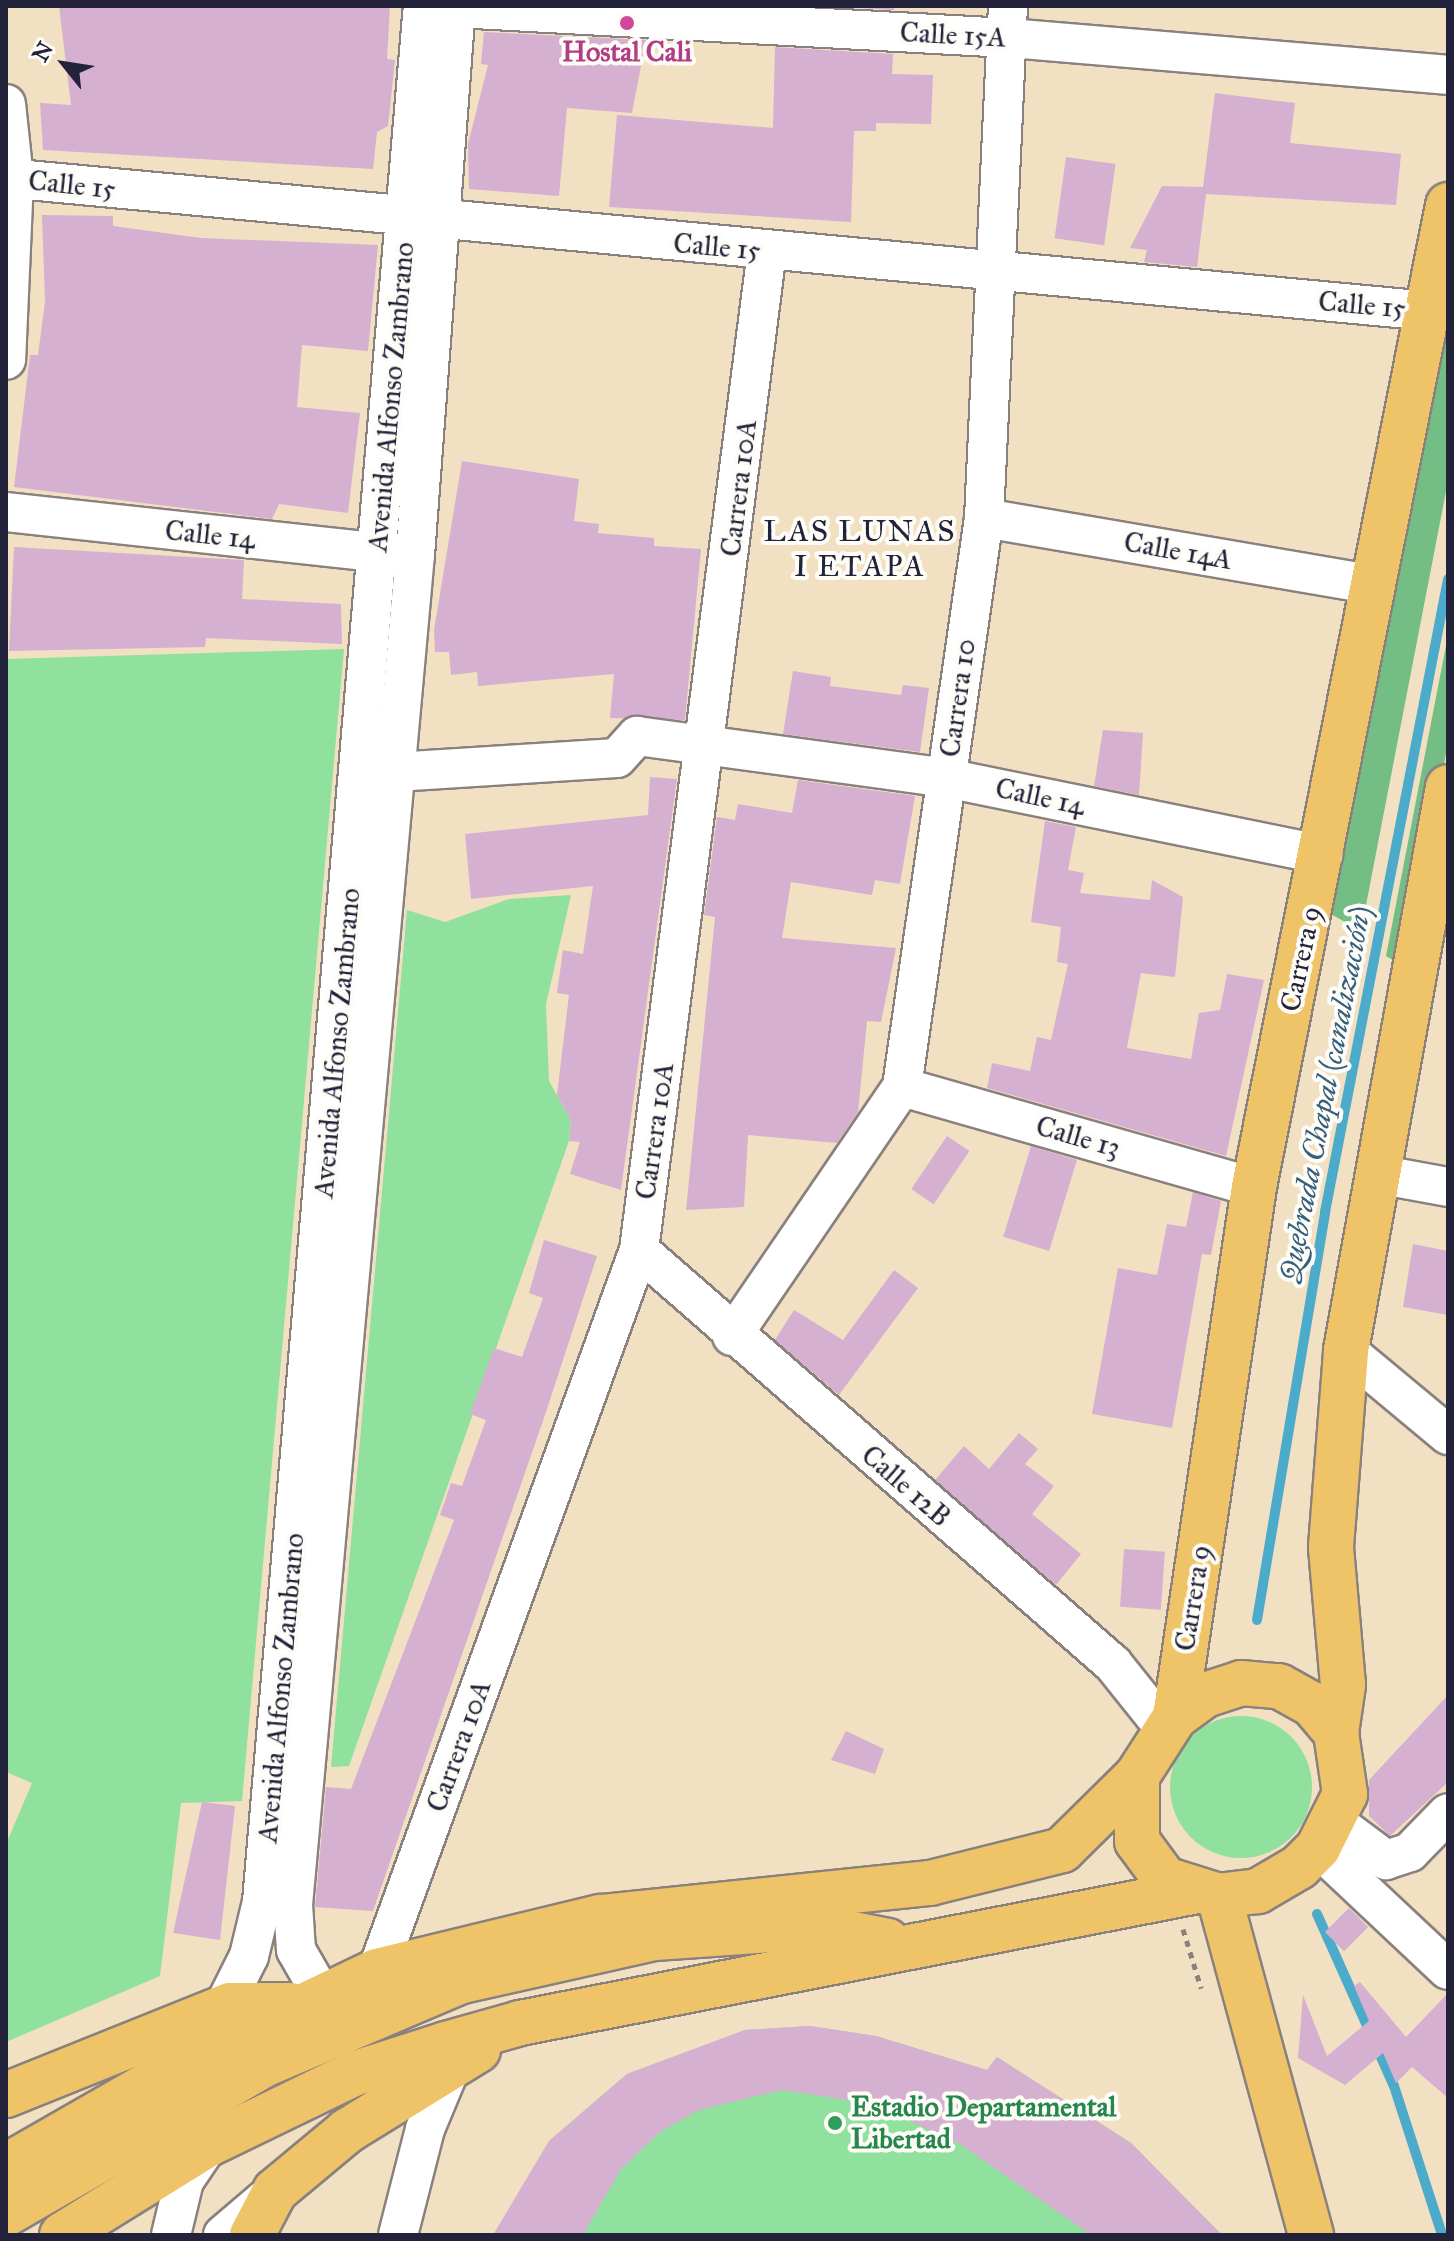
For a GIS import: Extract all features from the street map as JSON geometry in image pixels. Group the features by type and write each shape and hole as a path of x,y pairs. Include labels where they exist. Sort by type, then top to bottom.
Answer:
{"main road":[{"name":"Carrera 9","path":"1170,1723 1254,1187 1323,855 1371,584 1448,205"},
{"path":"62,2235 209,2144 353,2074 520,2023 905,1945 1206,1894 1258,1891 1326,1835 1345,1794 1336,1733 1343,1685 1331,1547 1346,1350 1446,808"},
{"path":"6,2166 189,2061 309,1998 377,1971 601,1917 930,1883 1062,1850 1137,1776 1170,1723 1205,1695 1241,1683 1279,1686 1312,1704 1336,1733"},
{"path":"1137,1776 1137,1841 1165,1879 1206,1894"},
{"path":"1206,1894 1311,2235"},
{"path":"6,2214 266,2064 462,1981 655,1938 818,1927 905,1945"},
{"path":"6,2095 230,2005 309,1998"},
{"path":"252,2235 275,2191 347,2131 520,2023"}],"street":[{"name":"Calle 15A","path":"445,7 1009,22 1448,75"},
{"name":"Avenida Alfonso Zambrano","path":"189,2061 230,2005 262,1902 397,554 423,220 445,7"},
{"name":"Carrera 10","path":"732,1336 902,1087 984,518 999,272 1009,22"},
{"path":"6,104 10,178 6,360"},
{"name":"Calle 15","path":"10,178 423,220 1428,311"},
{"name":"Carrera 10A","path":"377,1971 639,1250 708,743 767,251"},
{"name":"Calle 14","path":"6,512 397,554"},
{"name":"Calle 14A","path":"984,518 1371,584"},
{"name":"Avenida Alfonso Zambrano","path":"309,1998 296,1950 293,1905 395,772 397,554"},
{"name":"Calle 14","path":"395,772 617,758 637,736 708,743 946,778 1323,855"},
{"name":"Calle 13","path":"902,1087 1254,1187"},
{"path":"1377,1174 1448,1187"},
{"name":"Calle 12B","path":"639,1250 732,1336 1113,1664 1170,1723"},
{"path":"1346,1350 1448,1435"},
{"path":"1326,1835 1386,1860 1410,1852 1448,1813"},
{"path":"1326,1835 1448,1970"},
{"path":"398,2235 450,2069"},
{"path":"171,2235 184,2181 209,2144"},
{"path":"223,2235 275,2191"}],"green space":[{"path":"1448,318 1448,481 1361,931 1329,913"},
{"path":"1448,635 1448,743 1405,967 1386,956"},
{"path":"344,649 242,1801 181,1803 160,1976 6,2042 6,1844 32,1783 6,1772 6,659"},
{"path":"571,895 546,1004 549,1081 571,1120 569,1141 349,1766 331,1767 407,910 445,922 509,899"},
{"path":"1241,1716 1268,1721 1291,1737 1307,1760 1312,1787 1307,1814 1291,1837 1268,1853 1241,1858 1214,1853 1191,1837 1175,1814 1170,1787 1175,1760 1191,1737 1214,1721"},
{"name":"Estadio Departamental Libertad","path":"810,2026 876,2036 987,2070 997,2057 1131,2143 1222,2235 494,2235 549,2141 627,2074 745,2030"}],"building":[{"path":"59,6 390,6 387,59 395,60 388,126 377,132 373,169 43,150 40,103 71,105"},
{"path":"825,6 894,6 894,10"},
{"path":"484,32 646,40 632,113 567,108 559,196 469,189 468,144 488,65 481,64"},
{"path":"775,47 893,54 892,74 933,75 931,124 876,123 876,131 854,131 851,222 609,207 617,115 773,128"},
{"path":"1215,93 1295,103 1290,143 1401,154 1396,205 1206,194 1197,267 1144,262 1147,250 1130,248 1162,186 1203,187"},
{"path":"1066,157 1116,164 1104,245 1055,238"},
{"path":"42,215 113,216 113,226 201,238 378,245 368,351 302,345 297,407 360,413 348,513 279,504 272,519 14,487 30,355 38,355 45,302"},
{"path":"462,461 579,479 574,521 599,524 598,533 654,538 654,546 701,549 685,720 610,718 614,674 478,686 477,672 451,675 449,652 435,652 434,630"},
{"path":"14,547 244,560 242,599 341,604 342,644 206,638 205,647 9,651"},
{"path":"793,671 831,677 830,686 901,695 903,685 929,688 920,752 783,734"},
{"path":"1103,730 1143,733 1139,795 1094,786"},
{"path":"650,777 677,779 621,1190 570,1174 580,1142 569,1141 571,1120 557,1095 569,995 557,993 563,950 583,954 593,886 471,899 465,834 648,815"},
{"path":"798,780 915,796 900,884 875,880 872,895 791,882 782,938 896,948 881,1022 867,1021 858,1112 837,1143 748,1135 744,1207 686,1210 715,917 704,915 717,817 735,820 738,804 792,813"},
{"path":"1045,821 1076,827 1068,870 1084,873 1080,893 1150,900 1152,880 1183,897 1175,977 1141,973 1127,1048 1191,1059 1199,1013 1220,1010 1227,974 1264,980 1226,1156 987,1088 992,1063 1030,1071 1037,1037 1051,1040 1068,964 1057,962 1061,927 1031,922"},
{"path":"947,1136 969,1151 934,1204 911,1189"},
{"path":"1031,1146 1077,1160 1049,1251 1003,1237"},
{"path":"1193,1192 1221,1201 1211,1255 1202,1254 1172,1428 1092,1414 1118,1268 1157,1275 1167,1224 1186,1227"},
{"path":"544,1240 597,1256 545,1415 373,1911 315,1907 326,1787 351,1789 454,1520 440,1515 451,1483 462,1486 486,1420 470,1414 494,1348 522,1357 543,1298 529,1293"},
{"path":"1413,1244 1448,1251 1448,1315 1403,1307"},
{"path":"894,1270 918,1288 839,1395 775,1340 794,1310 843,1340"},
{"path":"1019,1433 1038,1449 1025,1464 1054,1486 1032,1514 1081,1554 1056,1585 935,1480 964,1446 989,1469"},
{"path":"1124,1549 1165,1552 1161,1610 1120,1607"},
{"path":"1448,1695 1448,1782 1390,1836 1369,1816 1369,1780"},
{"path":"846,1731 884,1749 875,1774 831,1760"},
{"path":"202,1802 235,1806 220,1940 173,1933"},
{"path":"1349,1908 1368,1927 1344,1951 1325,1932"},
{"path":"1360,1982 1406,2037 1448,1993 1448,2098 1412,2067 1396,2083 1383,2053 1345,2085 1298,2058 1303,1995 1327,2056 1369,2021 1354,1986"},
{"path":"810,2026 876,2036 987,2070 997,2057 1131,2143 1222,2235 1091,2235 960,2144 873,2104 782,2090 699,2110 660,2132 621,2169 583,2235 493,2235 549,2141 627,2074 745,2030"}],"waterway":[{"name":"Quebrada Chapal (canalización)","path":"1257,1620 1325,1212 1448,579"},
{"path":"1317,1914 1394,2086 1442,2235"}],"place":[{"name":"Hostal Cali","path":"627,23"},
{"name":"Estadio Departamental Libertad","path":"835,2123"}],"district":[{"name":"LAS LUNAS I ETAPA","path":"860,548"}]}
